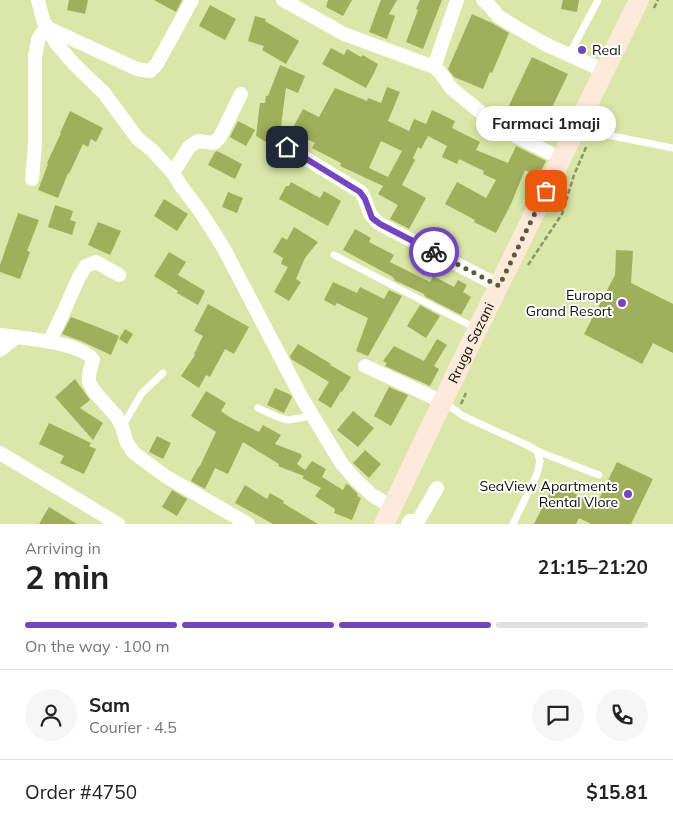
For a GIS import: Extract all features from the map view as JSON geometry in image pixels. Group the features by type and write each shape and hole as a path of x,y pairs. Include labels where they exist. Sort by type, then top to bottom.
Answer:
{"main road":[{"name":"Rruga Sazani","path":"388,516 450,407 478,330 562,159 584,133 605,71 646,6"}],"street":[{"path":"38,0 43,20 56,43 74,64 104,93 138,138 173,173 200,211 224,247 312,416 342,464 372,494 388,516"},
{"path":"46,27 138,70 150,71 157,64 192,0"},
{"path":"283,0 344,34 434,67 440,72 451,88 489,119 506,131 562,159"},
{"path":"434,67 457,0"},
{"path":"484,0 498,16 547,45 605,71"},
{"path":"32,179 35,145 35,56 38,40 46,27"},
{"path":"173,173 189,147 198,141 214,143 220,137 241,94"},
{"path":"287,147 360,192 365,199 372,218 380,224 499,286"},
{"path":"49,342 78,277 86,266 96,262 119,275"},
{"path":"0,335 49,342 85,352 91,356 93,360 89,382 94,391 117,417 127,443 134,453 165,476 248,524"},
{"path":"0,350 18,337"},
{"path":"365,366 450,407"},
{"path":"0,452 118,524"},
{"path":"416,523 437,488"}],"lane":[{"path":"569,55 598,0"},
{"path":"584,133 612,136 673,148"},
{"path":"334,255 478,330"},
{"path":"122,427 142,393 163,373"},
{"path":"450,407 463,416 537,451 599,475"},
{"path":"258,408 288,420 312,416"},
{"path":"513,524 537,474 540,460 537,451"}],"path":[{"path":"646,6 658,0"},
{"path":"525,272 562,214 584,133"},
{"path":"450,407 470,385"}],"building":[{"path":"69,0 88,0 85,14 67,10"},
{"path":"154,0 182,0 176,12"},
{"path":"328,0 352,0 343,16 326,7"},
{"path":"381,0 397,0 389,14 395,16 387,39 369,32"},
{"path":"420,0 442,0 423,49 406,42"},
{"path":"563,0 579,0 577,12 561,9"},
{"path":"210,5 236,19 225,40 199,26"},
{"path":"472,14 509,33 483,89 454,77 448,69"},
{"path":"255,16 266,19 265,21 299,41 286,64 262,50 264,46 248,41"},
{"path":"331,48 344,55 347,49 361,57 363,55 378,64 366,88 322,64"},
{"path":"532,57 568,74 538,137 503,118"},
{"path":"280,65 305,76 298,93 286,88 278,149 256,136 260,103 265,103 266,96 268,96"},
{"path":"387,87 400,92 388,121 409,131 414,119 426,124 432,110 455,121 452,128 480,142 476,150 508,163 516,146 546,161 538,177 525,170 496,233 445,204 457,182 486,198 496,180 483,174 484,171 459,159 457,164 442,157 447,146 428,136 421,149 418,147 413,158 415,160 402,185 426,198 409,229 390,219 398,205 378,194 383,186 340,166 341,163 312,148 315,143 291,131 303,109 319,117 335,88 367,101 368,98 381,103","holes":["381,141 402,151 388,177 369,168"]},
{"path":"70,111 103,128 96,142 91,139 88,147 83,144 58,198 38,190 47,163"},
{"path":"238,121 255,130 246,146 230,137"},
{"path":"217,151 242,164 235,179 208,165"},
{"path":"291,182 320,198 324,191 341,201 328,226 279,199 286,186 289,186"},
{"path":"228,192 243,198 237,213 222,207"},
{"path":"164,199 188,214 177,231 154,216"},
{"path":"55,205 73,211 70,220 76,222 72,235 48,227"},
{"path":"18,213 39,220 27,251 30,252 20,279 0,272 0,265"},
{"path":"98,222 121,231 110,255 88,245"},
{"path":"294,227 318,242 305,258 296,279 301,282 289,301 274,292 288,267 281,264 283,258 273,252 282,237 287,240"},
{"path":"355,229 371,238 369,242 394,255 390,262 430,282 433,276 454,287 458,280 467,285 463,292 471,297 461,315 394,280 393,277 343,250"},
{"path":"616,250 633,251 631,283 673,304 673,353 653,343 642,364 584,334 615,275"},
{"path":"169,252 186,262 178,275 205,291 198,305 177,293 178,291 154,276"},
{"path":"333,282 357,293 360,287 384,299 389,290 402,296 368,356 356,351 368,318 337,303 335,306 324,300"},
{"path":"208,304 249,327 234,354 225,349 210,377 206,375 199,388 181,376 195,355 203,336 194,331"},
{"path":"420,305 440,316 426,338 407,326"},
{"path":"71,317 119,336 111,355 62,334"},
{"path":"125,329 133,334 127,344 119,339"},
{"path":"437,339 447,345 434,366 439,369 430,386 385,366 387,363 383,361 394,346 424,361"},
{"path":"298,344 351,377 331,408 318,400 329,382 291,359 290,356"},
{"path":"75,379 90,400 80,408 103,423 93,440 55,397"},
{"path":"389,387 408,395 391,426 374,416"},
{"path":"275,388 292,397 284,413 267,405"},
{"path":"206,391 226,403 221,411 231,418 259,432 263,425 281,435 275,444 301,454 302,456 297,464 305,470 312,461 326,469 322,477 343,490 346,484 349,485 358,494 357,496 361,498 352,520 334,513 335,509 315,496 321,488 302,478 304,476 278,466 279,464 243,442 228,474 215,468 205,489 191,481 216,432 191,416"},
{"path":"353,411 374,428 358,447 337,430"},
{"path":"49,423 91,443 89,446 96,449 84,474 60,463 64,456 39,444"},
{"path":"157,436 171,443 163,459 149,452"},
{"path":"365,450 381,464 369,478 353,463"},
{"path":"617,462 653,479 631,524 591,524 579,518 576,524 534,524 555,483 596,505"},
{"path":"245,485 267,499 270,493 318,524 273,524 235,503"},
{"path":"172,490 187,499 177,516 162,507"},
{"path":"49,507 77,524 39,524"}],"way so far":[{"path":"434,252 499,286 546,191"}],"place":[{"name":"Real","path":"582,50"},
{"name":"Farmaci 1maji","path":"546,191"},
{"name":"Europa Grand Resort","path":"622,303"},
{"name":"SeaView Apartments Rental Vlore","path":"628,494"}],"route":[{"path":"287,147 360,192 365,199 368,212 380,224 434,252"}]}
